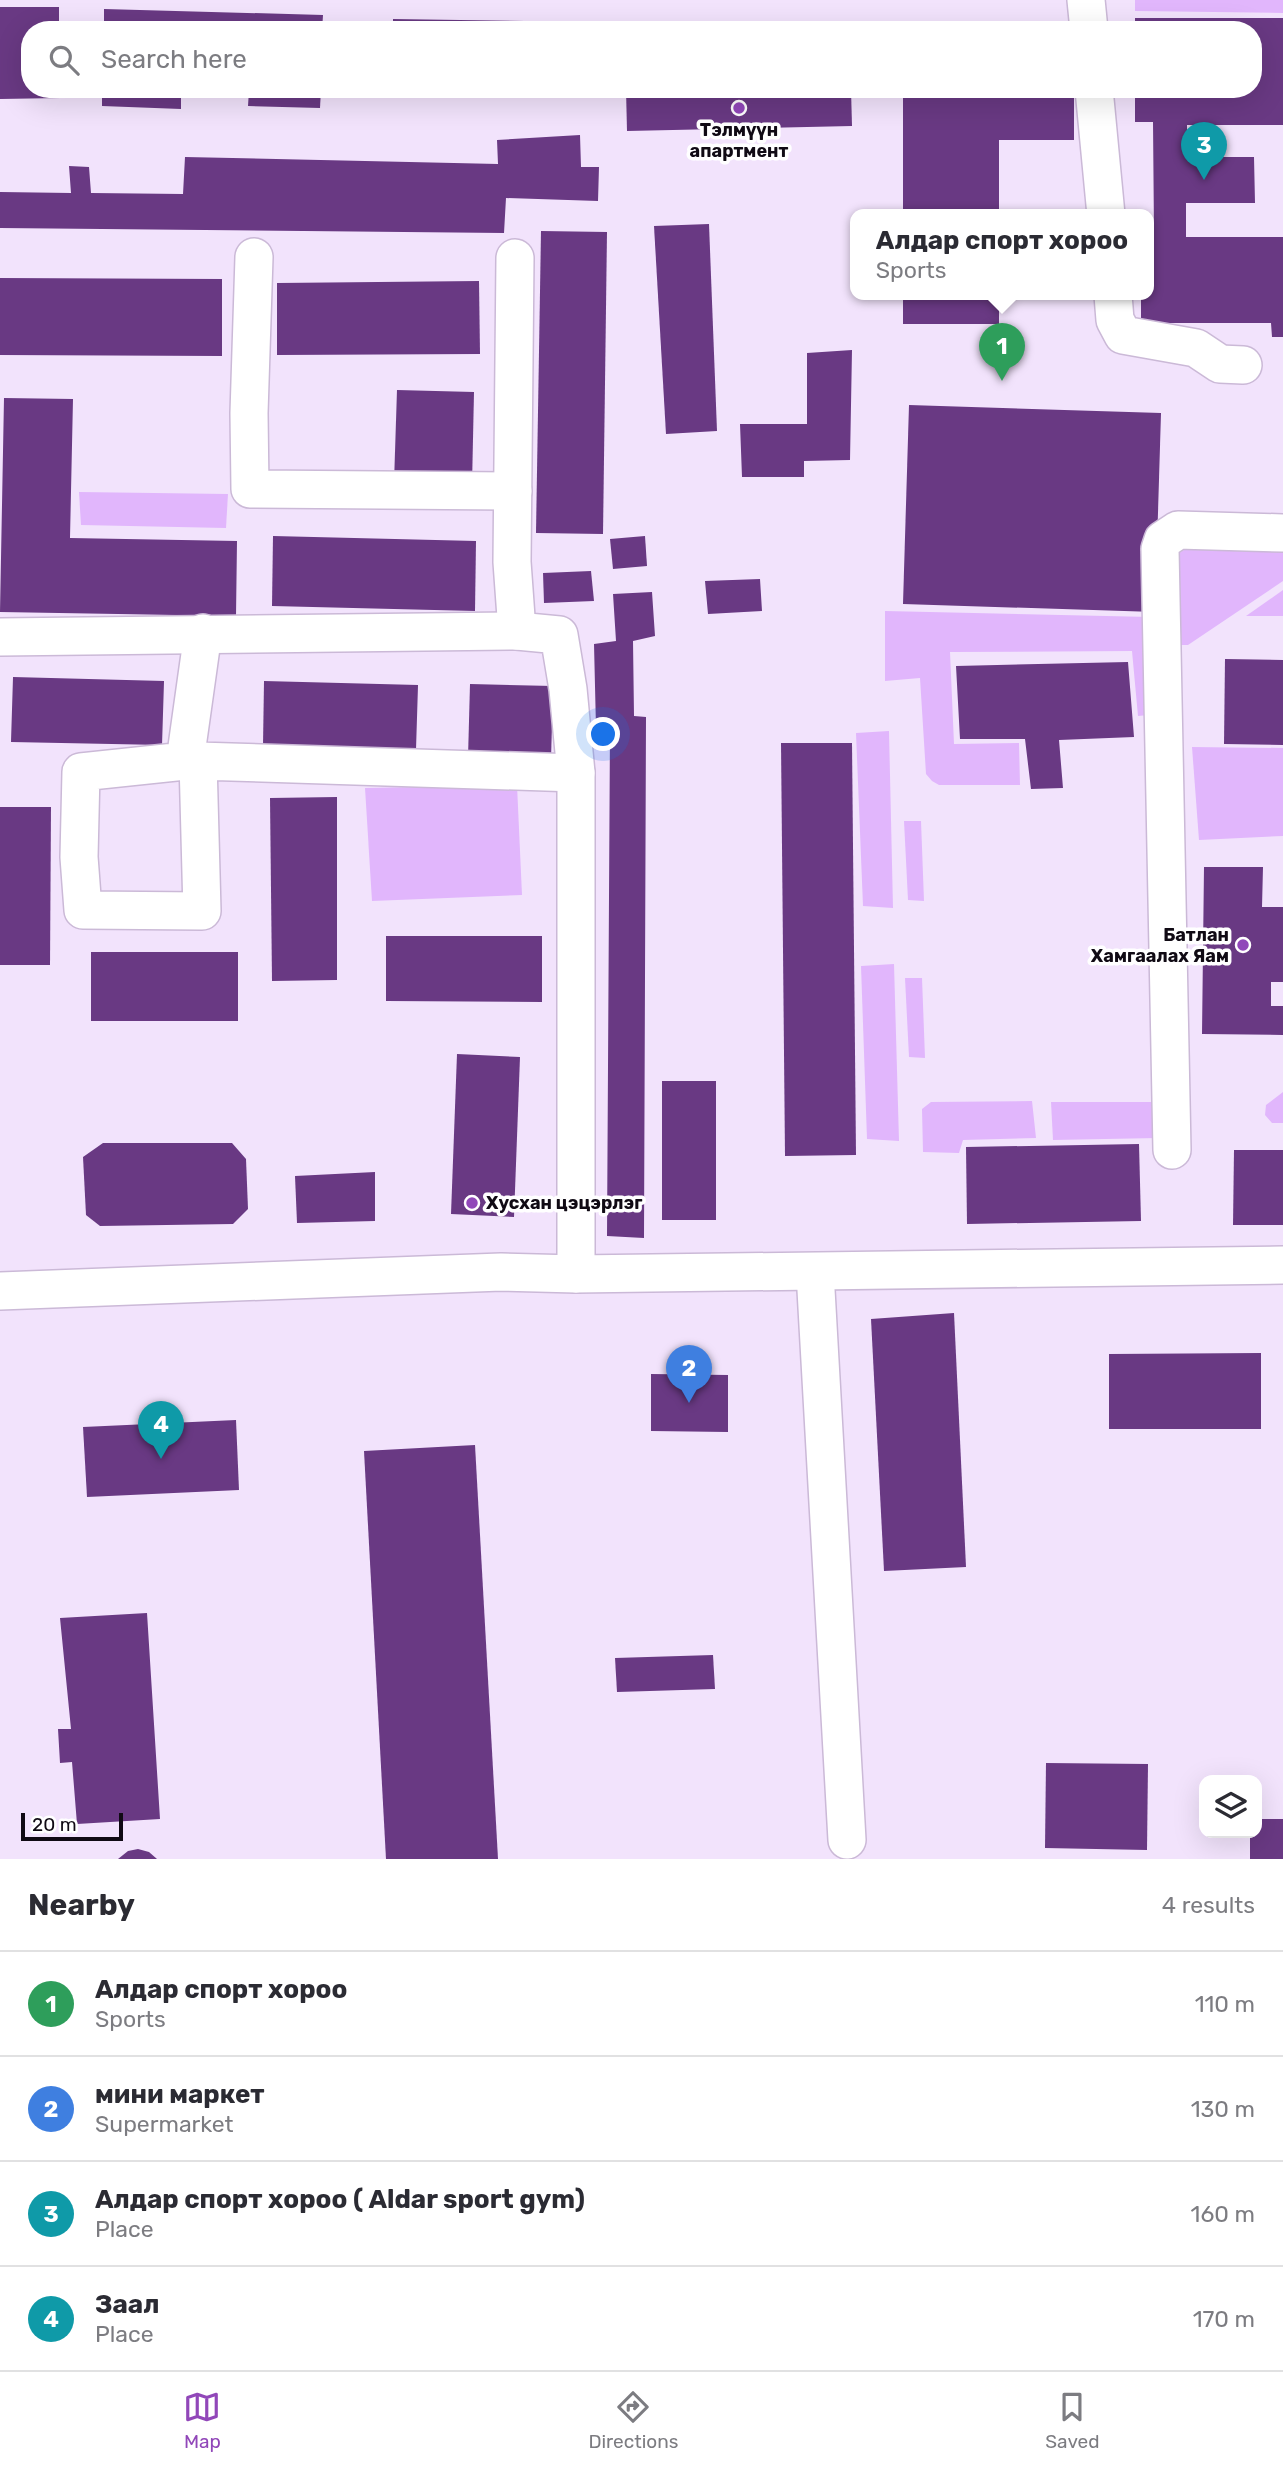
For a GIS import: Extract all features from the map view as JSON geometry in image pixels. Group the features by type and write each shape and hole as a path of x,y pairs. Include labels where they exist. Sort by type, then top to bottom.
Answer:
{"street":[{"path":"1086,0 1088,21"},
{"path":"1095,98 1105,209"},
{"path":"254,257 248,413 250,489 513,491"},
{"path":"515,258 512,562 517,631"},
{"path":"1113,300 1115,320 1123,335 1196,348 1220,364 1243,365"},
{"path":"1172,1150 1160,549 1163,540 1178,530 1283,533"},
{"path":"0,637 517,631 559,635 568,689 576,773 576,1274"},
{"path":"203,633 185,761 81,772 79,857 83,910 202,911 198,761 576,773"},
{"path":"0,1290 502,1272 815,1272 1283,1265"},
{"path":"815,1272 847,1840"}],"shaded area":[{"path":"1135,0 1283,0 1283,13 1135,11"},
{"path":"79,492 228,494 226,528 81,525"},
{"path":"1283,543 1283,581 1188,645 1177,645 1176,555 1187,548"},
{"path":"1283,590 1283,616 1246,616"},
{"path":"885,611 1151,617 1159,714 1138,716 1132,651 950,652 954,744 1019,743 1020,785 939,785 926,774 920,678 885,681"},
{"path":"889,731 893,908 863,906 856,733"},
{"path":"1192,747 1283,748 1283,836 1199,840"},
{"path":"517,785 522,895 372,901 365,788"},
{"path":"904,821 921,821 924,901 908,900"},
{"path":"894,964 899,1141 867,1139 861,966"},
{"path":"905,978 922,978 925,1058 909,1057"},
{"path":"1283,1092 1283,1123 1272,1123 1265,1115 1266,1105"},
{"path":"1032,1101 1036,1138 963,1140 959,1153 923,1152 922,1109 931,1102"},
{"path":"1051,1102 1154,1102 1158,1138 1053,1140"}],"building":[{"path":"0,7 59,7 59,21 21,21 21,98 60,98 0,99"},
{"path":"104,9 323,15 323,21 104,21"},
{"path":"1135,18 1283,18 1283,125 1187,125 1187,157 1254,157 1255,203 1186,203 1186,237 1283,237 1283,337 1272,337 1271,323 1141,323 1141,300 1154,300 1153,122 1135,122 1135,98 1262,98 1262,21 1135,21"},
{"path":"393,19 525,21 393,21"},
{"path":"102,98 181,98 181,109 102,106"},
{"path":"248,98 321,98 320,108 248,106"},
{"name":"Тэлмүүн апартмент","path":"626,98 851,98 852,126 627,131"},
{"path":"903,98 1074,98 1074,140 999,140 999,209 903,209"},
{"path":"580,135 581,167 599,167 598,201 506,198 504,233 0,228 0,192 71,193 69,166 89,167 91,193 183,194 185,157 498,164 497,140"},
{"path":"709,224 717,431 666,434 654,226"},
{"path":"541,231 607,232 603,534 536,533"},
{"path":"0,278 222,279 222,356 0,355"},
{"path":"479,281 480,354 277,355 277,283"},
{"path":"903,300 999,300 999,324 903,324"},
{"path":"852,350 850,460 804,461 804,477 742,477 740,424 807,424 807,353"},
{"path":"397,390 474,392 472,485 394,483"},
{"path":"4,398 73,399 70,538 237,541 236,616 0,612"},
{"path":"909,405 1161,413 1155,612 903,604"},
{"path":"273,536 476,541 475,611 272,606"},
{"path":"645,536 647,566 613,569 610,539"},
{"path":"591,571 594,601 544,603 543,573"},
{"path":"760,579 762,611 708,614 705,581"},
{"path":"652,592 655,636 633,641 634,716 646,717 644,1238 607,1236 610,728 596,728 594,644 616,641 613,594"},
{"path":"1225,659 1283,660 1283,745 1224,744"},
{"path":"1128,662 1134,737 1059,740 1063,788 1031,789 1025,739 960,739 956,666"},
{"path":"13,677 164,681 162,745 11,742"},
{"path":"264,681 418,685 416,749 263,745"},
{"path":"470,684 553,686 551,760 468,758"},
{"path":"781,743 852,743 856,1155 785,1156"},
{"path":"337,797 337,980 272,981 270,798"},
{"path":"0,807 51,807 50,965 0,965"},
{"name":"Батлан Хамгаалах Яам","path":"1204,867 1263,867 1262,907 1283,907 1283,982 1271,982 1271,1006 1283,1006 1283,1035 1202,1034"},
{"path":"386,936 542,936 542,1002 386,1001"},
{"path":"91,952 238,952 238,1021 91,1021"},
{"path":"457,1054 520,1057 514,1217 451,1214"},
{"path":"662,1081 716,1081 716,1220 662,1220"},
{"path":"103,1143 232,1143 246,1159 248,1209 233,1224 100,1226 86,1215 83,1157"},
{"path":"1139,1144 1141,1221 967,1224 966,1147"},
{"path":"1234,1150 1283,1150 1283,1225 1233,1225"},
{"path":"375,1172 375,1221 297,1223 295,1176"},
{"path":"954,1313 966,1567 884,1571 871,1319"},
{"path":"1261,1353 1261,1429 1109,1429 1109,1354"},
{"path":"651,1374 728,1375 728,1432 651,1431"},
{"path":"236,1420 239,1490 87,1497 83,1427"},
{"path":"475,1445 498,1859 386,1859 364,1451"},
{"path":"147,1613 160,1819 77,1824 72,1762 60,1763 58,1729 71,1729 60,1618"},
{"path":"713,1655 715,1689 617,1692 615,1658"},
{"path":"1046,1763 1148,1764 1147,1850 1045,1848"},
{"path":"1262,1819 1283,1819 1283,1859 1250,1859 1250,1838 1262,1838"},
{"path":"138,1849 149,1852 157,1859 118,1859 128,1851"}],"place":[{"name":"Тэлмүүн апартмент","path":"739,108"},
{"name":"Алдар спорт хороо ( Aldar sport gym)","path":"1204,180"},
{"name":"Алдар спорт хороо","path":"1002,381"},
{"name":"Батлан Хамгаалах Яам","path":"1243,945"},
{"name":"Хусхан цэцэрлэг","path":"472,1203"},
{"name":"мини маркет","path":"689,1403"},
{"name":"Заал","path":"161,1459"}]}
